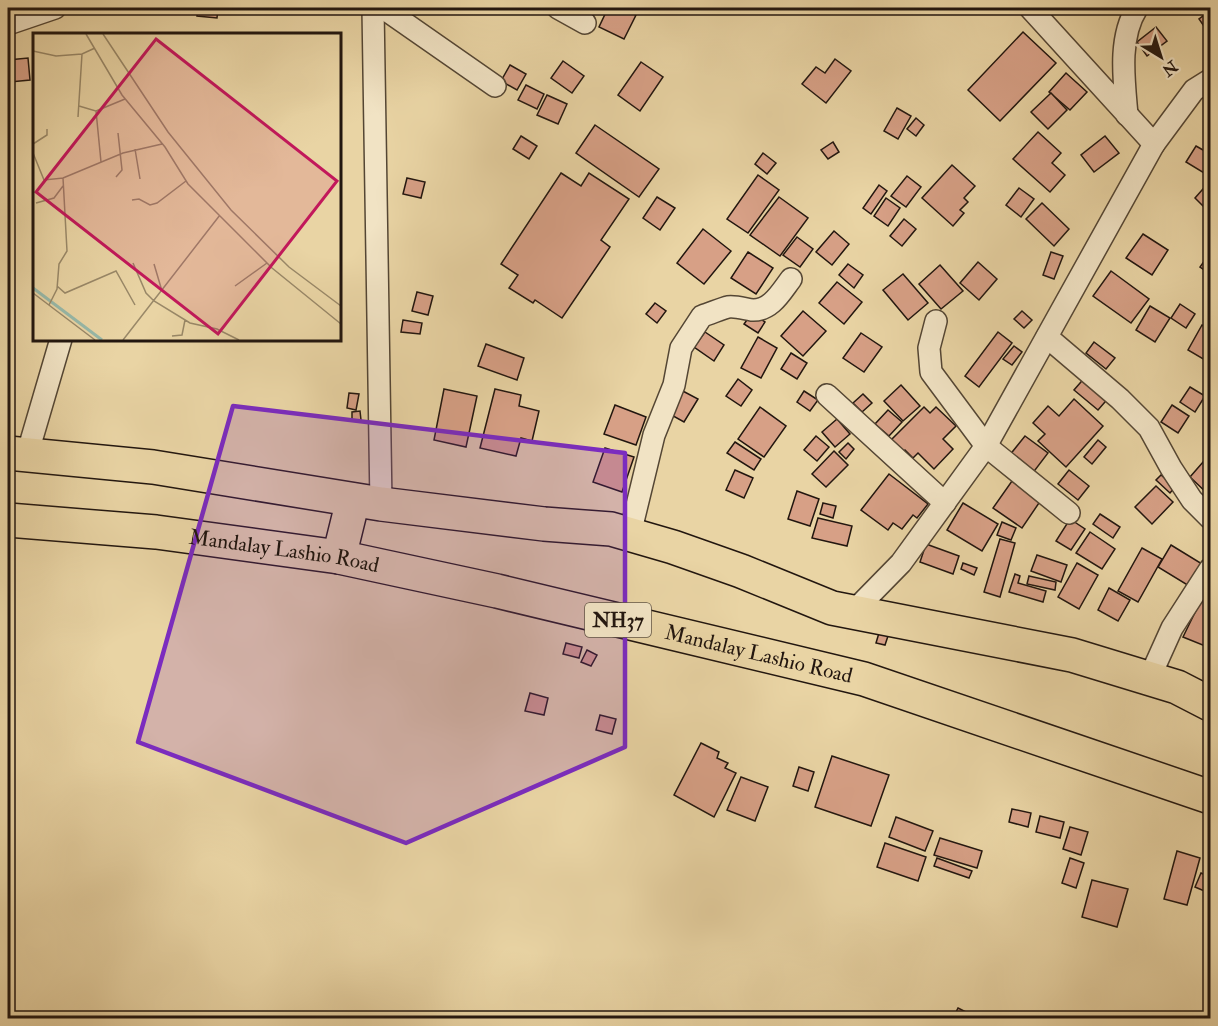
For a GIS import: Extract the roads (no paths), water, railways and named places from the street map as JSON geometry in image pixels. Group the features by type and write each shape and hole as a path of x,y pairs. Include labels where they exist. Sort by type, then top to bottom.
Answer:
{"highway":[{"path":"17,454 153,467 367,502 544,524 611,529 741,571 832,608 1072,655 1177,687 1210,704"},
{"path":"339,557 367,502"},
{"name":"Mandalay Lashio Road","path":"8,520 156,532 339,557 497,591 864,679 1210,797"}],"street":[{"path":"8,24 55,8"},
{"path":"367,502 373,8"},
{"path":"383,8 495,86"},
{"path":"558,8 585,23"},
{"path":"1030,8 1154,144"},
{"path":"1127,115 1125,35 1137,8"},
{"path":"853,612 901,563 986,446 1154,144 1194,90 1210,80"},
{"path":"630,534 654,435 674,385 681,348 702,316 719,312 727,307 756,310 766,308 791,279"},
{"path":"936,321 929,348 931,372 986,446 1069,513"},
{"path":"1047,337 1120,399 1149,428 1192,500 1210,518"},
{"path":"17,454 61,340"},
{"path":"827,395 945,503"},
{"path":"1149,679 1172,628 1210,568"}]}
